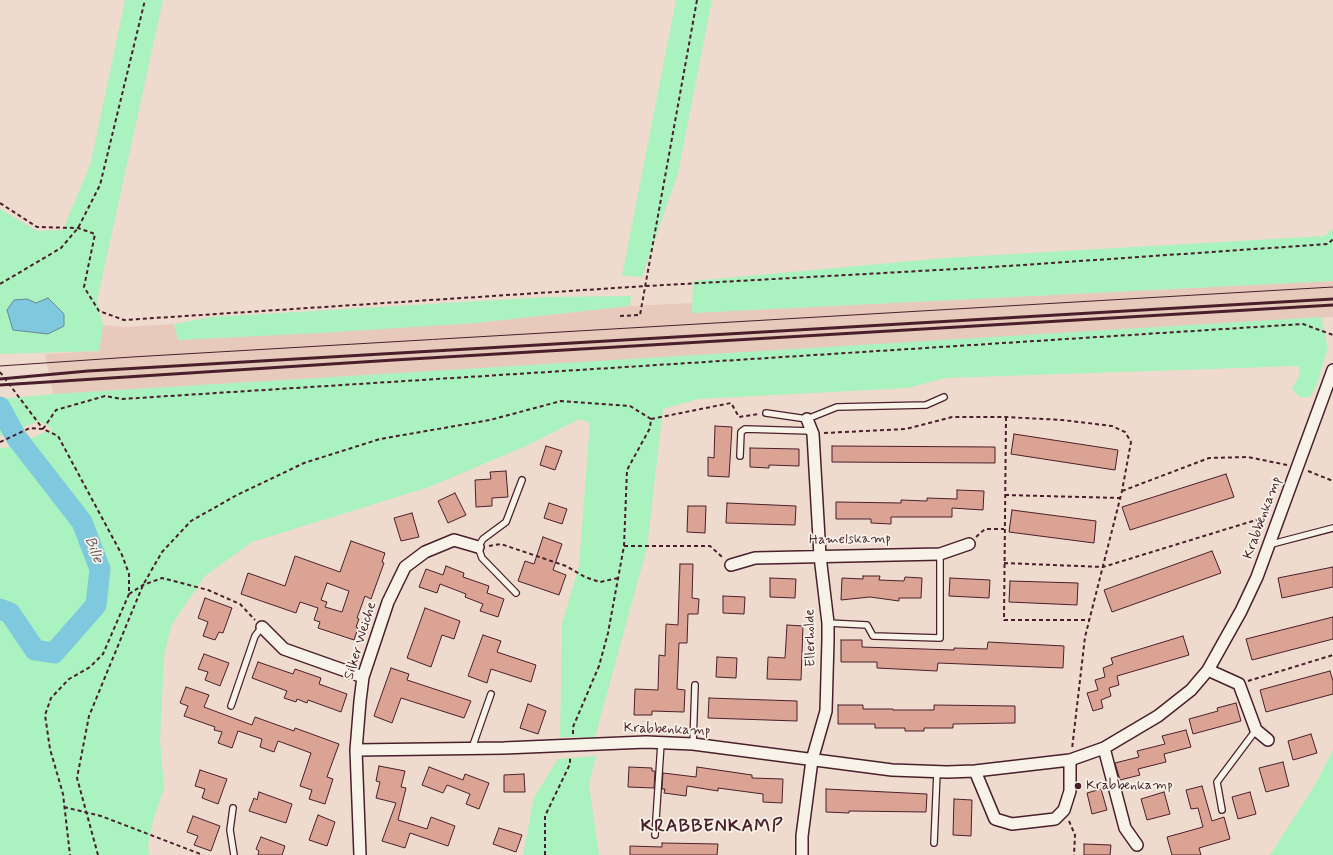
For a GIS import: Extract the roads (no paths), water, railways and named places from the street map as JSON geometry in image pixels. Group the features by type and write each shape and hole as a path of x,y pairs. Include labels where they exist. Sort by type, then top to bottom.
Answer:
{"street":[{"name":"Krabbenkamp","path":"356,750 472,749 661,743 693,744 892,770 937,772 975,771 1070,760 1104,748 1158,716 1191,690 1208,670 1241,611 1257,577 1333,370"},
{"name":"Ellerholde","path":"802,855 802,836 812,760 826,711 828,623 820,556 812,432 807,418"},
{"name":"Silker Weiche","path":"360,855 356,750 363,677 388,602 405,567 424,552 454,540 478,547"},
{"name":"Hamelskamp","path":"731,565 755,558 940,554 969,544"},
{"path":"262,627 284,650 363,677"},
{"path":"1208,670 1240,684 1256,730 1268,740"},
{"path":"1104,748 1125,828 1137,845"},
{"path":"975,771 995,819 1012,824 1055,819 1064,810 1070,791 1070,760"}],"lane":[{"path":"766,413 807,418 837,407 926,405 944,396"},
{"path":"740,456 741,432 745,429 812,432"},
{"path":"516,594 482,558 478,547 483,539 506,522 522,480"},
{"path":"1268,545 1333,528"},
{"path":"828,623 867,625 872,636 940,638 940,554"},
{"path":"231,706 256,636 262,627"},
{"path":"693,744 695,685"},
{"path":"472,749 491,694"},
{"path":"1222,810 1217,782 1256,730"},
{"path":"655,835 661,743"},
{"path":"934,843 937,772"},
{"path":"233,808 230,830 234,855"}],"water":[{"path":"48,298 64,314 64,326 48,334 13,330 7,310 14,300 27,299 36,303"}],"waterway":[{"name":"Bille","path":"0,407 16,437 82,522 100,569 96,605 54,653 35,650 10,613 0,609"}],"tram line":[{"path":"0,366 1333,287"}],"railway":[{"path":"0,379 88,371 1333,299"},
{"path":"0,385 394,360 1333,305"}],"place":[{"name":"Krabbenkamp","path":"1078,786"}],"district":[{"name":"KRABBENKAMP","path":"712,827"}]}
